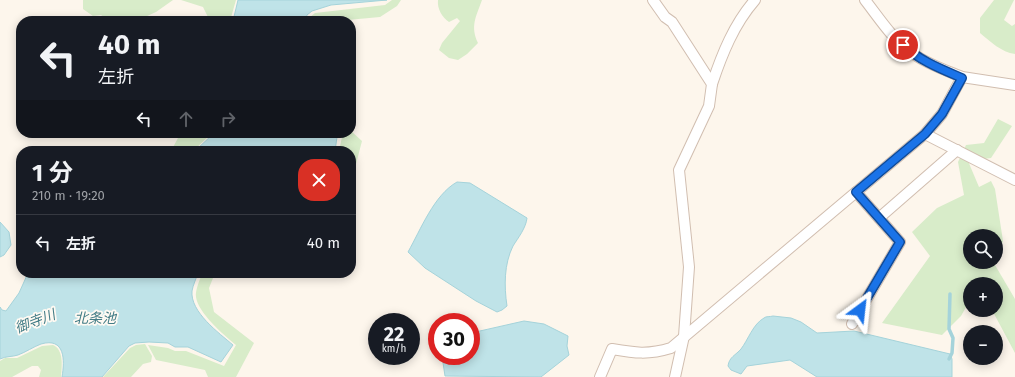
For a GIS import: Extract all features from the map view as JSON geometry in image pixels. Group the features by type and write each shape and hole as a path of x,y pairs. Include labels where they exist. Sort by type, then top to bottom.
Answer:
{"street":[{"path":"653,0 665,17 672,22 712,84"},
{"path":"677,376 684,336 689,267 680,170 709,106 712,84 733,32 744,13 756,0"},
{"path":"865,0 887,29 911,53 933,66 962,78 1015,85"},
{"path":"600,377 612,349 656,353 671,348 925,134 942,114 962,78"},
{"path":"925,134 1015,180"},
{"path":"879,218 957,150"},
{"path":"852,324 900,242 856,192"}],"green space":[{"path":"83,0 173,0 156,12 147,16 93,16 83,9"},
{"path":"181,0 236,0 231,16 208,16 203,7"},
{"path":"392,0 401,0 397,6 380,17 356,19 356,16 311,16 315,13 385,5"},
{"path":"438,0 482,0 474,26 474,32 478,43 467,54 458,60 449,58 439,50 442,43 460,21 457,18 449,22 446,20 439,10"},
{"path":"994,0 1014,0 1004,20 1012,26 1015,24 1015,54 1001,49 980,33 980,18"},
{"path":"998,119 1012,126 991,158 968,161 979,187 991,181 995,189 1001,229 963,229 963,269 997,269 1002,277 963,277 963,312 942,335 882,323 930,256 912,232 937,208 964,195 958,162 966,145 984,143"},
{"path":"356,136 362,141 356,164 356,146 340,146 342,138 356,138"},
{"path":"178,138 207,138 198,146 174,146"},
{"path":"200,278 213,278 209,288 214,312 254,343 236,377 208,377 205,370 156,360 148,345 168,348 175,351 186,351 224,366 236,345 206,317 201,310 196,297"},
{"path":"1003,279 1015,299 1015,353 1003,331 1003,325 1000,325 996,317 1003,317"},
{"path":"145,344 152,356 151,362 143,364 131,377 103,377 130,348 136,345"},
{"path":"53,345 57,347 61,354 61,377 39,377 41,370 38,366 32,366 12,377 0,377 0,361 5,358 17,358 42,346"}],"water":[{"path":"238,0 387,0 331,5 312,11 307,16 234,16"},
{"path":"209,138 337,138 336,146 200,146"},
{"path":"457,182 470,183 527,218 523,229 510,253 506,268 505,291 507,306 497,312 476,301 425,268 408,252 423,223 441,195"},
{"path":"0,222 9,232 11,245 4,255 0,257"},
{"name":"北条池","path":"26,278 196,278 192,291 196,307 206,321 233,345 221,362 188,347 175,347 168,343 135,343 129,346 102,377 62,377 62,352 55,344 41,344 18,355 0,359 0,307 2,310 6,311 19,293"},
{"path":"773,316 791,318 801,322 817,333 854,331 950,354 952,359 952,377 817,377 790,360 747,366 741,374 731,370 728,366 730,360 741,349 757,324 765,317"},
{"path":"524,321 544,324 568,336 567,346 569,355 541,377 445,376 443,365 480,365 480,331"}],"waterway":[{"path":"949,359 952,353 953,338 949,329 950,294"}],"route":[{"path":"860,310 900,242 856,192 925,134 942,114 962,78 933,66 911,53 903,45"}],"water label":[{"name":"御寺川","path":"35,321"}]}
